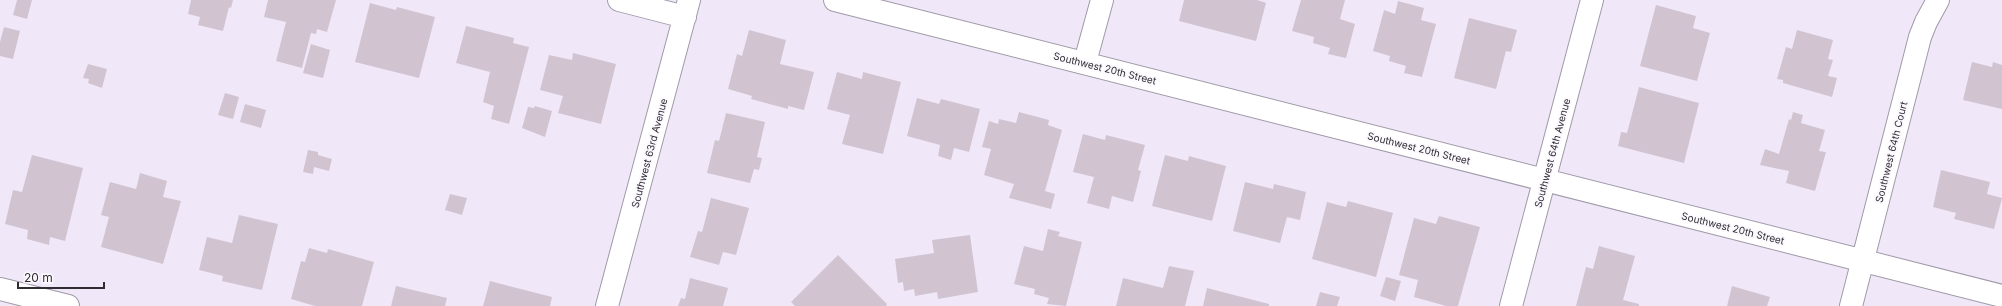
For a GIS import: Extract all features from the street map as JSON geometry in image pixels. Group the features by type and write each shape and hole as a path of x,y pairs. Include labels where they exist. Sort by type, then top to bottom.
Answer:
{"street":[{"path":"619,0 687,9"},
{"name":"Southwest 20th Street","path":"835,0 1085,62 2002,296"},
{"path":"1085,62 1102,0"},
{"name":"Southwest 64th Avenue","path":"1511,306 1592,0"},
{"name":"Southwest 64th Court","path":"1851,306 1920,37 1938,0"},
{"name":"Southwest 63rd Avenue","path":"608,306 687,9"},
{"path":"0,289 68,306"}],"building":[{"path":"17,0 32,0 27,19 13,15"},
{"path":"191,0 233,0 231,8 229,7 223,31 198,25 200,17 188,14"},
{"path":"268,0 336,0 327,32 317,29 316,34 311,33 302,68 276,61 286,22 264,17"},
{"path":"1184,0 1257,0 1266,3 1256,41 1179,21"},
{"path":"1301,0 1345,0 1340,19 1355,24 1346,58 1328,54 1330,48 1313,43 1314,37 1292,31"},
{"path":"1398,1 1424,8 1421,20 1436,24 1422,77 1404,73 1406,66 1389,61 1390,56 1373,51 1384,10 1395,14"},
{"path":"370,3 396,10 397,7 435,17 419,78 355,62"},
{"path":"1656,5 1696,16 1693,28 1710,33 1697,81 1640,66"},
{"path":"1469,18 1517,30 1511,52 1506,51 1496,89 1454,78"},
{"path":"466,26 514,38 513,43 529,47 509,124 491,119 494,106 483,102 490,72 456,63"},
{"path":"4,27 20,31 13,59 0,56 0,42"},
{"path":"749,30 786,40 780,64 814,72 804,110 788,106 788,109 751,99 752,96 728,89 737,54 742,56"},
{"path":"1797,30 1833,40 1828,59 1833,60 1828,76 1837,78 1832,97 1783,83 1783,80 1777,79 1786,47 1792,49"},
{"path":"311,44 330,50 323,78 303,73"},
{"path":"573,53 616,64 601,124 558,113 563,96 540,90 549,55 572,60"},
{"path":"1972,62 1992,67 1993,62 2002,65 2002,109 1963,100"},
{"path":"88,64 107,69 102,88 88,83 89,79 83,78"},
{"path":"837,72 862,79 863,72 901,82 883,154 842,144 850,115 827,109"},
{"path":"1639,87 1699,103 1684,163 1618,146 1621,132 1627,133"},
{"path":"225,93 239,97 233,119 218,115"},
{"path":"917,98 939,104 941,99 980,109 969,152 954,148 951,160 938,156 940,145 907,136"},
{"path":"245,104 266,110 261,128 240,122"},
{"path":"535,106 552,111 545,137 522,128 528,107 534,108"},
{"path":"1019,112 1049,120 1048,125 1062,130 1045,191 1055,194 1051,209 1009,198 1014,184 984,175 991,149 982,147 989,121 998,124 999,119 1016,123"},
{"path":"1793,112 1803,115 1801,123 1825,130 1819,151 1826,152 1815,191 1786,183 1789,171 1760,165 1765,149 1779,154 1789,119 1791,120"},
{"path":"726,113 765,122 757,157 762,158 759,170 754,169 750,183 707,173 715,140 719,141"},
{"path":"1083,134 1105,140 1106,135 1145,145 1138,170 1141,171 1133,202 1112,196 1109,209 1087,203 1094,177 1073,172"},
{"path":"308,150 318,152 318,155 332,159 329,171 314,167 313,174 303,172"},
{"path":"32,155 83,168 65,241 50,237 49,245 27,239 28,230 5,224 13,190 22,192"},
{"path":"1165,155 1188,161 1189,156 1226,166 1212,221 1152,206"},
{"path":"1941,170 1990,182 1987,194 2002,198 1994,229 1954,219 1956,213 1933,207"},
{"path":"140,173 167,181 163,197 181,201 163,264 101,247 109,217 101,215 110,182 136,189"},
{"path":"1245,182 1273,189 1274,184 1306,192 1300,220 1287,217 1280,243 1233,231"},
{"path":"450,194 467,198 462,215 445,210"},
{"path":"711,198 749,208 736,255 723,252 719,265 690,257 698,231 702,232"},
{"path":"1348,201 1393,213 1376,277 1312,259 1327,202 1346,207"},
{"path":"239,215 278,224 262,290 222,281 223,276 199,270 207,237 232,243"},
{"path":"1439,216 1480,227 1458,306 1446,306 1414,297 1418,280 1399,275 1414,218 1436,224"},
{"path":"1048,229 1060,232 1058,236 1082,242 1066,306 1047,304 1049,298 1034,294 1035,289 1014,284 1024,246 1043,251"},
{"path":"970,235 978,292 938,299 937,292 915,296 914,289 904,291 903,282 898,283 895,259 934,253 932,240"},
{"path":"1599,246 1635,256 1623,300 1639,304 1639,306 1576,306 1586,267 1593,269"},
{"path":"309,248 327,253 328,249 374,262 362,306 315,306 291,299 301,261 305,262"},
{"path":"838,255 887,304 886,306 795,306 791,302"},
{"path":"1169,266 1194,271 1185,306 1116,306 1123,278 1163,288"},
{"path":"1386,277 1401,281 1395,301 1380,296"},
{"path":"690,278 728,288 723,306 678,306 681,298 685,299"},
{"path":"490,281 552,297 550,306 483,306"},
{"path":"396,286 447,298 445,306 391,306"},
{"path":"1732,286 1770,297 1767,306 1727,306"},
{"path":"1207,288 1269,304 1269,306 1203,306"},
{"path":"1320,292 1340,297 1337,306 1316,306"}]}
